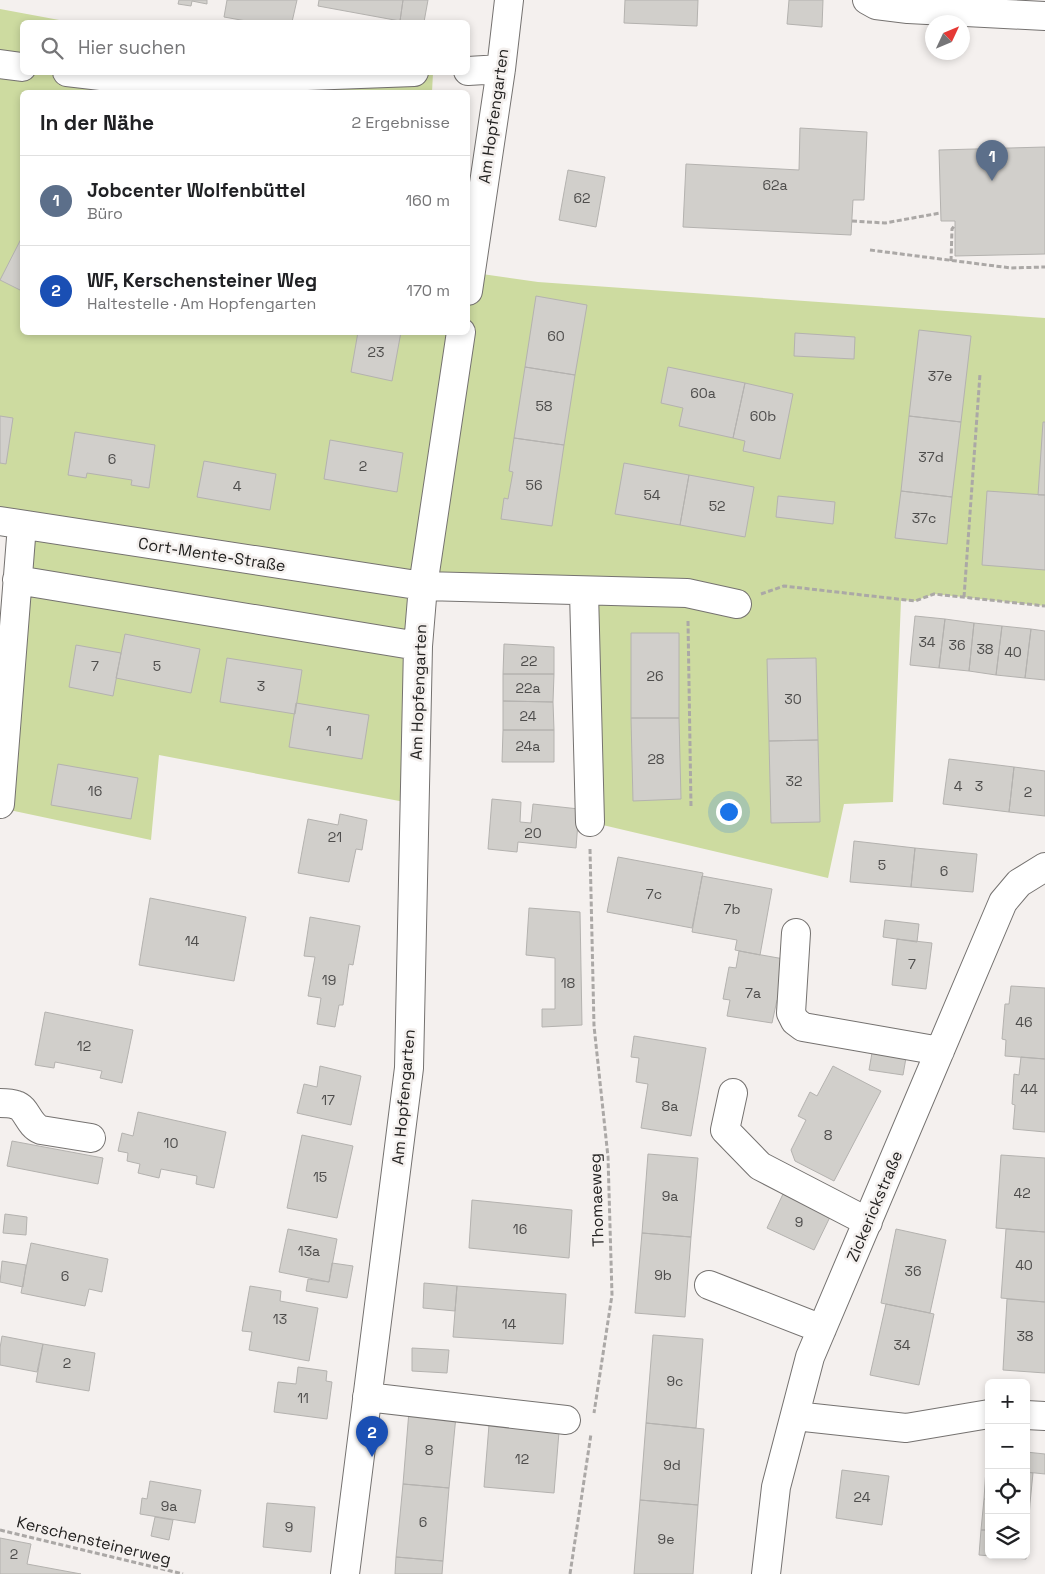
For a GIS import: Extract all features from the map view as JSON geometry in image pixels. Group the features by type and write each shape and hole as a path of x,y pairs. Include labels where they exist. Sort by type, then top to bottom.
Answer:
{"street":[{"name":"Am Hopfengarten","path":"470,279 501,70 509,0"},
{"path":"867,0 876,5 908,9 1045,16"},
{"path":"0,64 20,67"},
{"path":"470,71 501,70"},
{"path":"92,75 152,82 335,75"},
{"name":"Am Hopfengarten","path":"345,1574 409,1068 418,646 423,586 461,335"},
{"path":"0,804 17,580 11,523"},
{"name":"Cort-Mente-Straße","path":"11,523 423,586"},
{"path":"17,580 418,646"},
{"path":"423,586 584,592 687,593 738,604"},
{"path":"584,592 590,822"},
{"name":"Zickerickstraße","path":"766,1574 776,1487 810,1357 1003,902 1019,883 1045,868"},
{"path":"796,933 791,1013 795,1021 803,1027 940,1051"},
{"path":"733,1093 725,1130 760,1166 868,1222"},
{"path":"0,1103 20,1107 35,1128 91,1138"},
{"path":"709,1285 822,1329"},
{"path":"368,1397 566,1420"},
{"path":"795,1416 906,1428 985,1415"},
{"path":"1030,1416 1045,1416"}],"path":[{"path":"852,221 885,223 940,213"},
{"path":"951,261 952,229 955,225"},
{"path":"870,250 1011,268 1045,267"},
{"path":"964,597 980,374"},
{"path":"738,604 784,586 916,601 934,594 1045,606"},
{"path":"687,593 692,807"},
{"name":"Thomaeweg","path":"590,822 594,1026 608,1157 612,1295 593,1421"},
{"path":"570,1574 592,1431"},
{"name":"Kerschensteinerweg","path":"0,1530 182,1574"}],"green space":[{"path":"0,9 59,20 20,20 20,75 433,75 432,90 20,90 20,335 470,335 470,272 538,282 1045,318 1045,606 934,594 915,601 901,600 893,802 844,804 828,878 590,822 584,592 430,578 415,804 159,755 151,840 0,808 22,525 0,521"}],"building":[{"path":"179,0 207,0 207,4 192,1 191,6 178,4"},
{"path":"227,0 297,0 292,20 241,20 224,17"},
{"path":"319,0 403,0 400,20 318,6"},
{"path":"403,0 428,0 424,20 400,20"},
{"path":"625,0 698,0 697,26 624,23"},
{"path":"789,0 823,0 822,27 787,24"},
{"path":"800,128 867,132 864,200 853,200 851,235 683,227 686,164 799,170"},
{"path":"1045,147 1045,254 955,256 955,221 941,221 939,150"},
{"path":"568,170 605,177 596,227 559,220"},
{"path":"20,241 20,290 0,280"},
{"path":"536,296 587,305 575,375 525,367"},
{"path":"919,330 971,336 961,422 909,416"},
{"path":"795,333 855,337 854,359 794,356"},
{"path":"357,335 400,335 392,381 351,372"},
{"path":"525,367 575,375 564,445 514,438"},
{"path":"668,367 745,383 733,438 679,426 683,408 661,403"},
{"path":"745,383 793,394 780,459 743,451 745,441 733,438"},
{"path":"0,416 13,418 6,464 0,463"},
{"path":"909,416 961,422 952,497 901,491"},
{"path":"1043,422 1045,422 1045,495 1038,495"},
{"path":"75,432 155,445 149,488 131,485 132,480 87,473 86,478 68,475"},
{"path":"514,438 564,445 552,526 501,519 504,498 508,499 513,472 509,471"},
{"path":"330,440 403,453 397,492 324,479"},
{"path":"204,461 276,474 270,510 197,497"},
{"path":"624,463 689,475 680,525 615,514"},
{"path":"689,475 754,487 745,537 680,525"},
{"path":"901,491 952,497 947,544 895,538"},
{"path":"987,491 1045,495 1045,570 982,565"},
{"path":"778,496 835,502 833,524 776,517"},
{"path":"915,616 945,619 939,668 910,665"},
{"path":"945,619 974,623 969,671 939,668"},
{"path":"974,623 1002,626 996,675 969,671"},
{"path":"1002,626 1031,629 1025,678 996,675"},
{"path":"1031,629 1045,631 1045,680 1025,678"},
{"path":"631,633 679,633 679,718 631,718"},
{"path":"125,634 200,649 191,693 116,678"},
{"path":"504,644 554,647 554,674 503,674"},
{"path":"76,645 121,653 113,696 69,687"},
{"path":"227,658 302,670 295,714 220,702"},
{"path":"816,658 818,740 769,741 767,659"},
{"path":"503,674 554,674 553,702 503,701"},
{"path":"503,701 553,702 554,730 503,730"},
{"path":"296,703 369,715 362,759 289,747"},
{"path":"631,718 679,718 681,799 633,801"},
{"path":"503,730 554,730 554,762 502,762"},
{"path":"818,740 820,822 771,823 769,741"},
{"path":"949,759 1014,767 1009,812 943,804"},
{"path":"58,764 138,778 131,819 51,805"},
{"path":"1014,767 1045,771 1045,816 1009,812"},
{"path":"492,799 521,802 520,822 531,823 533,804 579,809 576,848 518,842 517,852 488,849"},
{"path":"340,814 367,820 362,850 356,849 349,882 298,873 308,819 338,825"},
{"path":"854,841 915,848 911,887 850,882"},
{"path":"915,848 977,854 973,892 911,887"},
{"path":"618,857 703,873 692,928 607,912"},
{"path":"702,876 772,889 760,955 735,950 737,940 692,932"},
{"path":"150,898 246,917 234,981 139,965"},
{"path":"529,908 580,912 582,1025 542,1027 542,1009 555,1009 555,958 526,955"},
{"path":"310,917 360,926 353,965 349,964 343,1005 339,1005 335,1027 317,1024 321,998 308,996 315,957 304,956"},
{"path":"885,920 919,924 917,942 883,937"},
{"path":"897,939 932,943 926,989 892,985"},
{"path":"739,951 784,959 781,1000 777,1000 772,1023 727,1016 730,1000 723,999 729,967 736,968"},
{"path":"1011,986 1045,988 1045,1059 1005,1056 1006,1040 1002,1039 1005,1004 1009,1004"},
{"path":"45,1012 133,1030 122,1083 100,1078 102,1071 55,1062 54,1068 35,1065"},
{"path":"634,1036 706,1048 691,1136 641,1128 648,1084 636,1082 639,1058 631,1057"},
{"path":"873,1047 907,1052 903,1075 869,1070"},
{"path":"1021,1057 1045,1059 1045,1132 1013,1129 1015,1105 1012,1104 1014,1074 1019,1075"},
{"path":"320,1066 361,1076 351,1125 297,1113 304,1084 317,1087"},
{"path":"833,1066 881,1091 834,1181 795,1161 791,1150 806,1120 798,1116 810,1092 817,1096"},
{"path":"138,1112 226,1132 214,1188 196,1184 197,1176 161,1169 159,1178 138,1173 140,1164 127,1161 128,1153 118,1151 122,1133 133,1136"},
{"path":"302,1135 353,1146 337,1218 287,1208"},
{"path":"12,1141 103,1158 98,1184 7,1166"},
{"path":"648,1154 698,1158 691,1237 642,1233"},
{"path":"1001,1155 1045,1158 1045,1232 996,1228"},
{"path":"783,1194 830,1217 814,1250 767,1228"},
{"path":"472,1200 572,1210 569,1258 469,1248"},
{"path":"5,1214 27,1217 26,1235 3,1233"},
{"path":"288,1229 337,1239 329,1282 279,1272"},
{"path":"896,1229 946,1240 930,1313 881,1303"},
{"path":"1006,1229 1045,1232 1045,1302 1001,1298"},
{"path":"642,1233 691,1237 685,1317 635,1313"},
{"path":"31,1243 108,1259 102,1292 89,1289 85,1306 21,1293"},
{"path":"2,1261 26,1265 23,1287 0,1282"},
{"path":"332,1263 353,1266 347,1298 306,1291 308,1279 329,1282"},
{"path":"424,1283 457,1286 455,1311 423,1308"},
{"path":"250,1286 281,1291 280,1301 318,1308 309,1361 249,1350 252,1332 242,1331"},
{"path":"457,1286 566,1294 563,1344 453,1337"},
{"path":"1007,1299 1045,1302 1045,1373 1003,1370"},
{"path":"886,1304 934,1314 919,1385 870,1375"},
{"path":"653,1335 703,1339 696,1428 646,1423"},
{"path":"2,1336 43,1344 37,1372 0,1365"},
{"path":"43,1344 95,1353 89,1391 36,1382"},
{"path":"412,1348 449,1350 447,1373 412,1371"},
{"path":"298,1367 327,1371 326,1381 332,1382 327,1419 274,1412 278,1382 296,1384"},
{"path":"409,1411 456,1416 449,1488 403,1484"},
{"path":"646,1423 704,1429 698,1505 640,1500"},
{"path":"489,1425 559,1432 554,1493 484,1487"},
{"path":"1030,1452 1045,1454 1045,1474 1030,1472"},
{"path":"842,1470 889,1476 882,1525 836,1518"},
{"path":"1030,1473 1033,1473 1030,1503"},
{"path":"150,1481 201,1490 195,1523 140,1514 142,1498 147,1499"},
{"path":"403,1484 449,1488 443,1561 396,1557"},
{"path":"984,1499 985,1530 981,1530"},
{"path":"640,1500 698,1505 693,1574 634,1574"},
{"path":"267,1503 315,1507 311,1552 263,1547"},
{"path":"155,1517 173,1520 169,1540 151,1536"},
{"path":"981,1530 985,1530 985,1556 979,1555"},
{"path":"0,1538 31,1544 27,1564 81,1574 0,1574"},
{"path":"396,1557 443,1561 442,1574 395,1574"}],"place":[{"name":"Jobcenter Wolfenbüttel","path":"992,181"},
{"name":"WF, Kerschensteiner Weg","path":"372,1457"}]}
